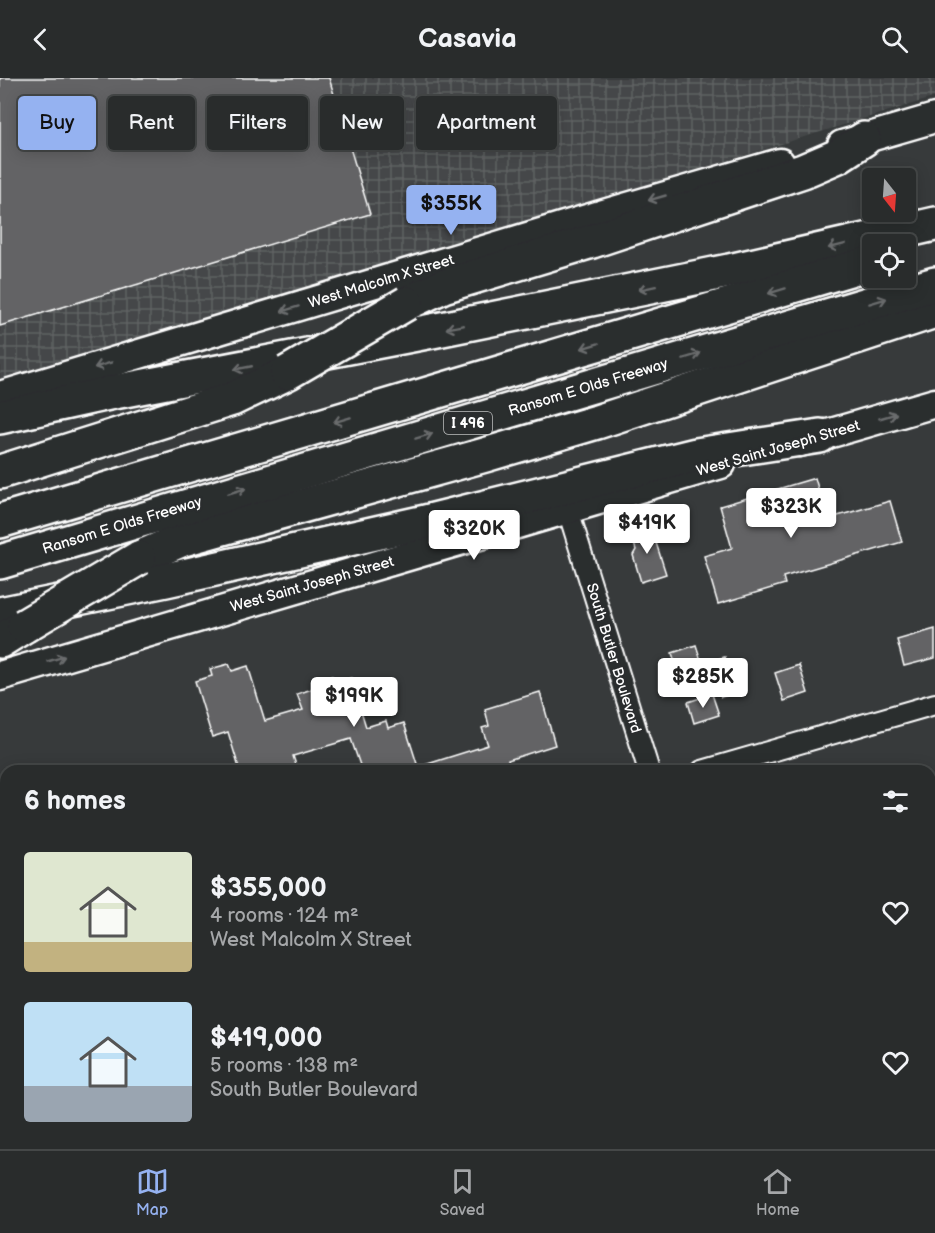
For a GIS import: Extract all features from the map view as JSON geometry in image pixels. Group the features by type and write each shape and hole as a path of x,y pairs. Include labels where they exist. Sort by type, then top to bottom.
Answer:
{"highway":[{"path":"0,472 232,399 287,373 407,303 443,286 592,241 819,165 864,139"},
{"path":"0,417 114,392 729,271 935,224"},
{"path":"916,249 935,244"},
{"name":"I 496","path":"0,521 862,265"},
{"name":"Ransom E Olds Freeway","path":"0,562 935,284"},
{"path":"8,627 139,558 183,539 597,422 935,311"},
{"path":"8,627 177,578 425,522 696,455 820,436"}],"main road":[{"name":"West Malcolm X Street","path":"0,396 604,214 935,118"},
{"name":"West Saint Joseph Street","path":"0,676 935,403"}],"street":[{"name":"South Butler Boulevard","path":"568,510 647,765"},
{"path":"723,765 935,704"}],"shaded area":[{"path":"0,78 935,78 935,97 0,383"}],"building":[{"path":"0,78 329,78 334,96 320,96 320,150 351,150 370,214 0,326"},
{"path":"815,478 827,519 890,501 902,542 783,577 785,584 718,604 704,556 732,548 720,506"},
{"path":"651,527 666,574 641,582 633,555 636,550 631,533"},
{"path":"935,629 935,658 904,666 897,640"},
{"path":"696,645 703,667 679,674 672,653"},
{"path":"725,657 730,676 734,675 739,692 721,697 710,661"},
{"path":"229,664 232,671 248,666 265,721 303,710 297,694 315,688 313,682 332,676 334,683 351,678 366,727 386,721 388,728 404,723 417,765 360,765 351,739 293,756 296,765 238,765 228,732 212,737 195,681 212,676 210,669"},
{"path":"799,665 808,693 784,701 775,673"},
{"path":"540,692 555,745 508,760 509,765 424,765 488,745 482,728 489,726 485,709"},
{"path":"712,694 719,715 694,723 688,702"}]}
